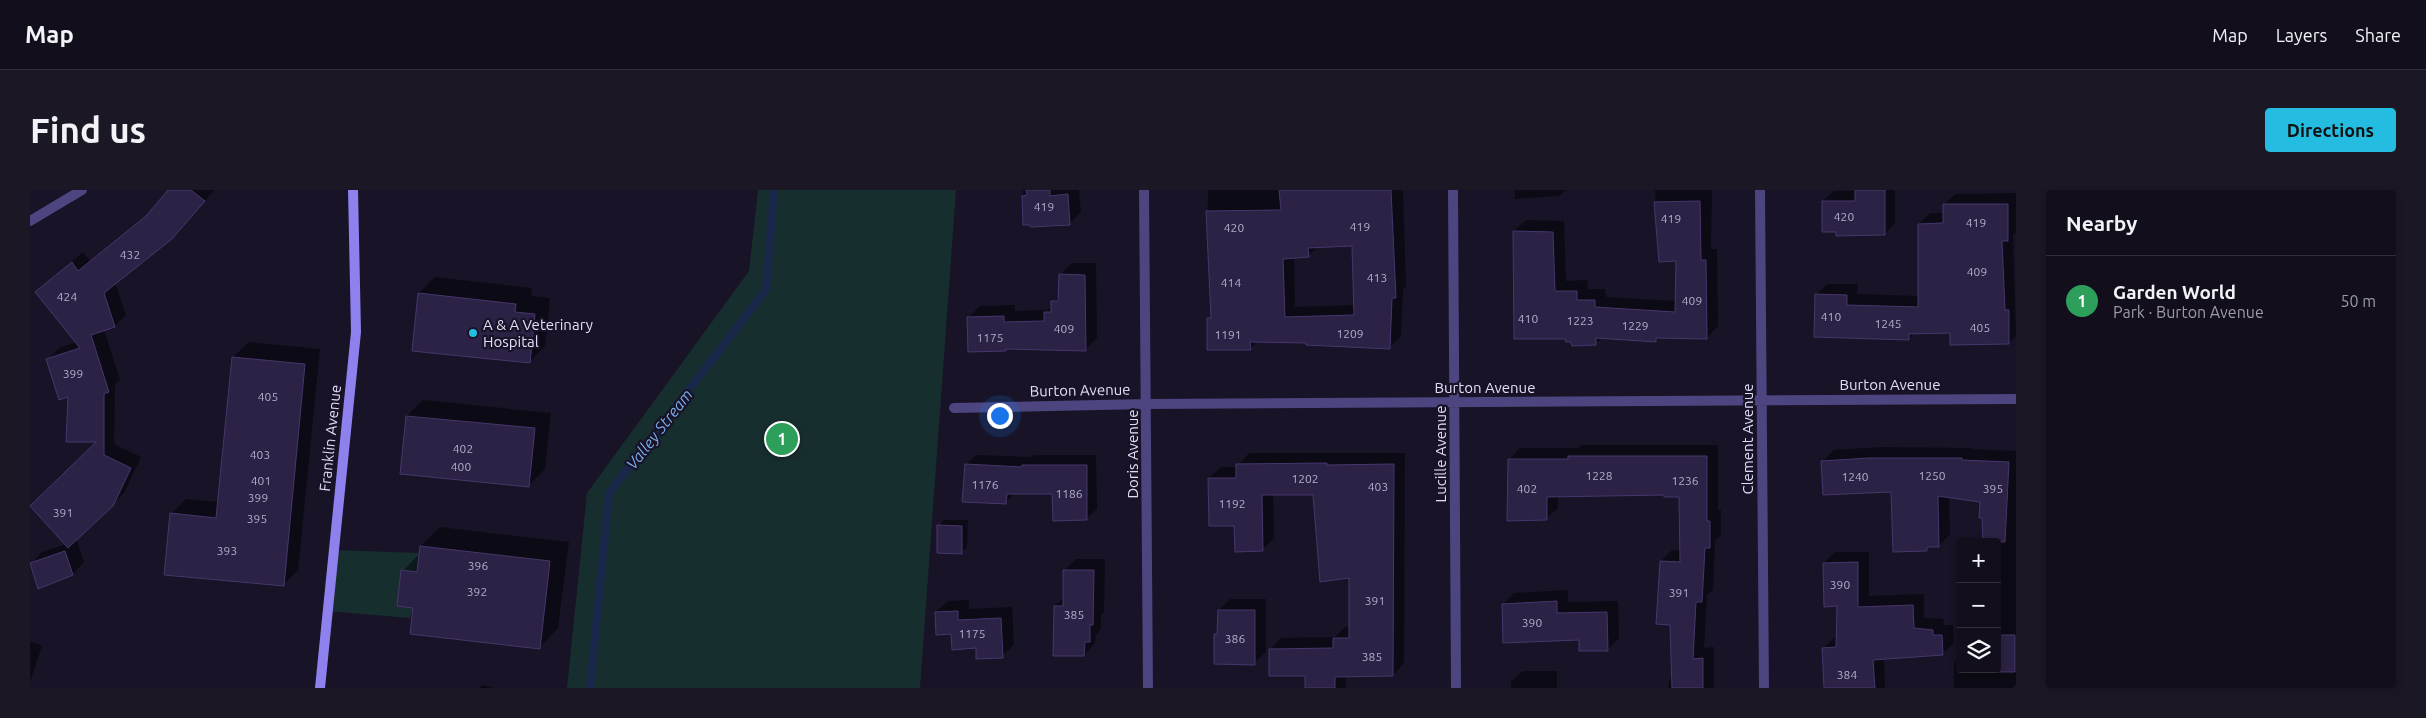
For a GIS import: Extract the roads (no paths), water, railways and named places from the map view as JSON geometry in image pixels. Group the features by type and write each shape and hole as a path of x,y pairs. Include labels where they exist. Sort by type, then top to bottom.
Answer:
{"main road":[{"name":"Franklin Avenue","path":"320,688 356,332 352,190"}],"street":[{"path":"30,221 82,190"},
{"name":"Doris Avenue","path":"1144,190 1148,688"},
{"name":"Lucille Avenue","path":"1453,190 1456,688"},
{"name":"Clement Avenue","path":"1760,190 1764,688"},
{"name":"Burton Avenue","path":"954,408 1147,404 2016,399"}],"waterway":[{"name":"Valley Stream","path":"590,688 609,493 766,290 774,190"}],"place":[{"name":"A & A Veterinary Hospital","path":"473,333"},
{"name":"Garden World","path":"782,439"}]}
